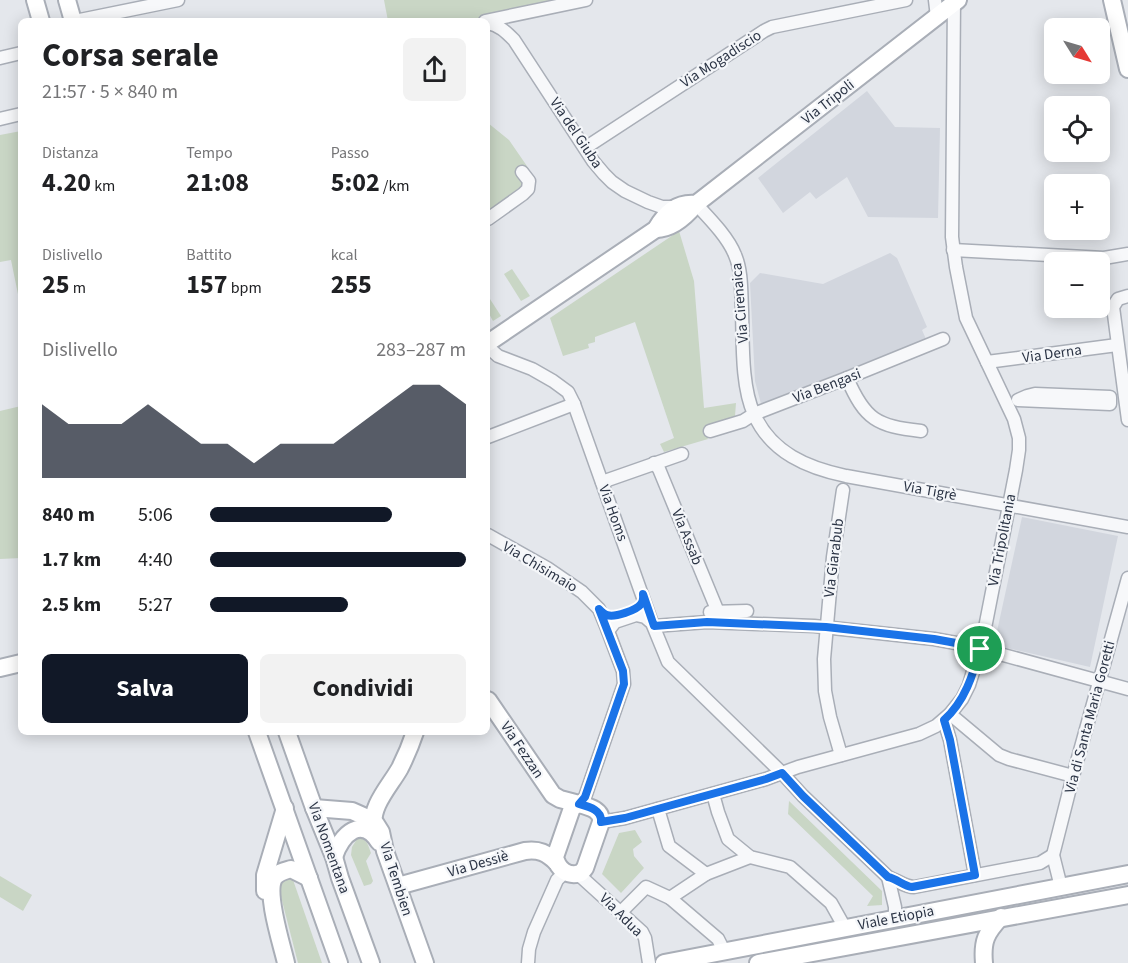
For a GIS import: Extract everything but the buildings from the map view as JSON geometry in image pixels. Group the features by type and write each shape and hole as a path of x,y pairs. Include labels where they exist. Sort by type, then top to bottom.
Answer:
{"main road":[{"path":"35,0 40,18"},
{"path":"44,0 47,18"},
{"path":"68,0 73,18"},
{"path":"1112,0 1128,69"},
{"name":"Via Tripoli","path":"656,229 676,222 687,214 696,204 936,8 955,1"},
{"name":"Via Tripoli","path":"490,344 656,229 667,213 686,204 696,204"},
{"path":"0,668 18,664"},
{"name":"Via Fezzan","path":"490,703 553,795 579,804"},
{"name":"Via Nomentana","path":"258,735 339,963"},
{"name":"Via Nomentana","path":"288,735 371,963"},
{"path":"366,817 375,809 401,766 414,735"},
{"path":"579,804 598,812 601,822 585,868 582,872 567,870 556,853 571,812 579,804"},
{"path":"273,911 265,896 264,879 285,808"},
{"path":"314,808 339,809 366,817 382,846"},
{"path":"334,857 342,839 356,829 369,831 382,846"},
{"name":"Via Tembien","path":"382,846 425,963"},
{"name":"Via Dessiè","path":"398,886 525,850 544,852 567,870"},
{"path":"286,963 273,911 272,883 277,875 291,869 309,878"},
{"name":"Viale Etiopia","path":"675,962 1128,874"},
{"name":"Viale Etiopia","path":"759,963 1128,895"},
{"path":"984,960 985,939 1001,918"}],"street":[{"path":"89,18 178,0"},
{"path":"490,21 586,0"},
{"name":"Via Mogadiscio","path":"585,148 772,27 906,0"},
{"name":"Via Tripolitania","path":"601,822 625,818 713,794 798,767 919,734 936,726 947,717 962,699 969,685 980,649 1016,470 1019,438 1014,419 966,318 953,250 955,1"},
{"path":"520,48 516,26 522,18 532,12"},
{"name":"Via del Giuba","path":"490,23 504,30 514,40 593,161 612,182 648,202 662,207 677,207"},
{"path":"0,58 18,54"},
{"path":"0,119 18,115"},
{"path":"490,218 528,189 529,181 522,172"},
{"path":"648,202 655,213 656,229"},
{"name":"Via Cirenaica","path":"696,204 730,245 736,257 740,281 745,376 754,414"},
{"path":"953,250 1109,258 1128,254"},
{"path":"1128,296 1118,299 1113,307 1128,420"},
{"name":"Via Bengasi","path":"710,432 743,421 754,414 943,339"},
{"name":"Via Derna","path":"987,362 1117,345"},
{"path":"490,347 498,356 532,369 553,381 568,392 574,404 490,436"},
{"path":"847,378 855,396 870,416 892,427 921,431"},
{"path":"1110,401 1035,394 1018,400 1029,402 1110,401 1125,399"},
{"name":"Via Homs","path":"574,404 666,660 782,773"},
{"name":"Via Tigrè","path":"754,414 765,433 784,451 802,463 822,471 1128,527"},
{"path":"602,483 682,454"},
{"name":"Via Assab","path":"654,463 659,469 713,612 747,611"},
{"name":"Via Giarabub","path":"841,755 825,692 824,659 836,531 843,490"},
{"name":"Via Chisimaio","path":"490,536 568,582 599,609 624,678 624,688 585,797 579,804"},
{"name":"Via di Santa Maria Goretti","path":"1053,855 1128,578"},
{"path":"599,609 608,616 620,614 638,607 642,602 643,594"},
{"path":"608,631 615,622 636,615 645,617 653,625 715,622 826,627 934,639 967,645 1128,689"},
{"path":"947,717 992,750 1009,759 1073,776"},
{"path":"947,717 975,875"},
{"path":"782,773 888,877 908,886 1041,863 1053,855 1061,887"},
{"path":"713,794 728,839 750,857 790,867 831,903 844,928"},
{"path":"658,809 669,846 706,874"},
{"path":"670,898 706,874 750,857"},
{"path":"528,963 534,932 555,884 567,870"},
{"name":"Via Adua","path":"567,870 642,932 649,963"},
{"path":"888,877 895,907 895,918"},
{"path":"625,908 646,887 670,898 718,939 724,951"}],"shaded area":[{"path":"867,91 895,127 940,128 938,218 868,217 847,177 816,199 810,192 783,213 758,178"},
{"path":"890,253 897,258 927,327 922,330 926,339 761,404 755,381 750,283 760,273 823,284"},
{"path":"1022,517 1118,536 1090,667 994,645"}],"green space":[{"path":"384,0 561,0 480,18 387,18"},
{"path":"490,125 509,140 529,169 520,175 523,185 520,190 490,212"},
{"path":"18,132 18,294 11,260 0,262 0,135"},
{"path":"679,231 694,281 704,408 736,403 735,416 704,427 708,439 664,452 660,444 674,438 635,322 595,337 595,342 588,344 589,348 563,356 550,318"},
{"path":"512,269 530,296 521,301 504,274"},
{"path":"490,299 501,316 493,321 490,316"},
{"path":"18,407 18,558 0,559 0,411"},
{"path":"789,801 882,891 882,905 867,906 873,896 788,814"},
{"path":"635,830 642,842 633,849 634,856 644,868 621,893 602,874 619,833"},
{"path":"357,839 365,840 371,853 366,861 373,881 364,886 351,855 352,847"},
{"path":"0,876 32,895 23,911 0,897"},
{"path":"292,877 322,963 298,963 277,881"}],"route":[{"path":"643,594 654,626 707,622 826,627 934,639 980,649 967,689 959,703 944,720 948,728 975,875 912,887 888,877 782,773 625,818 601,822 598,812 579,804 585,797 624,684 623,671 599,609 608,616 620,614 638,607 642,602 643,594"}]}
